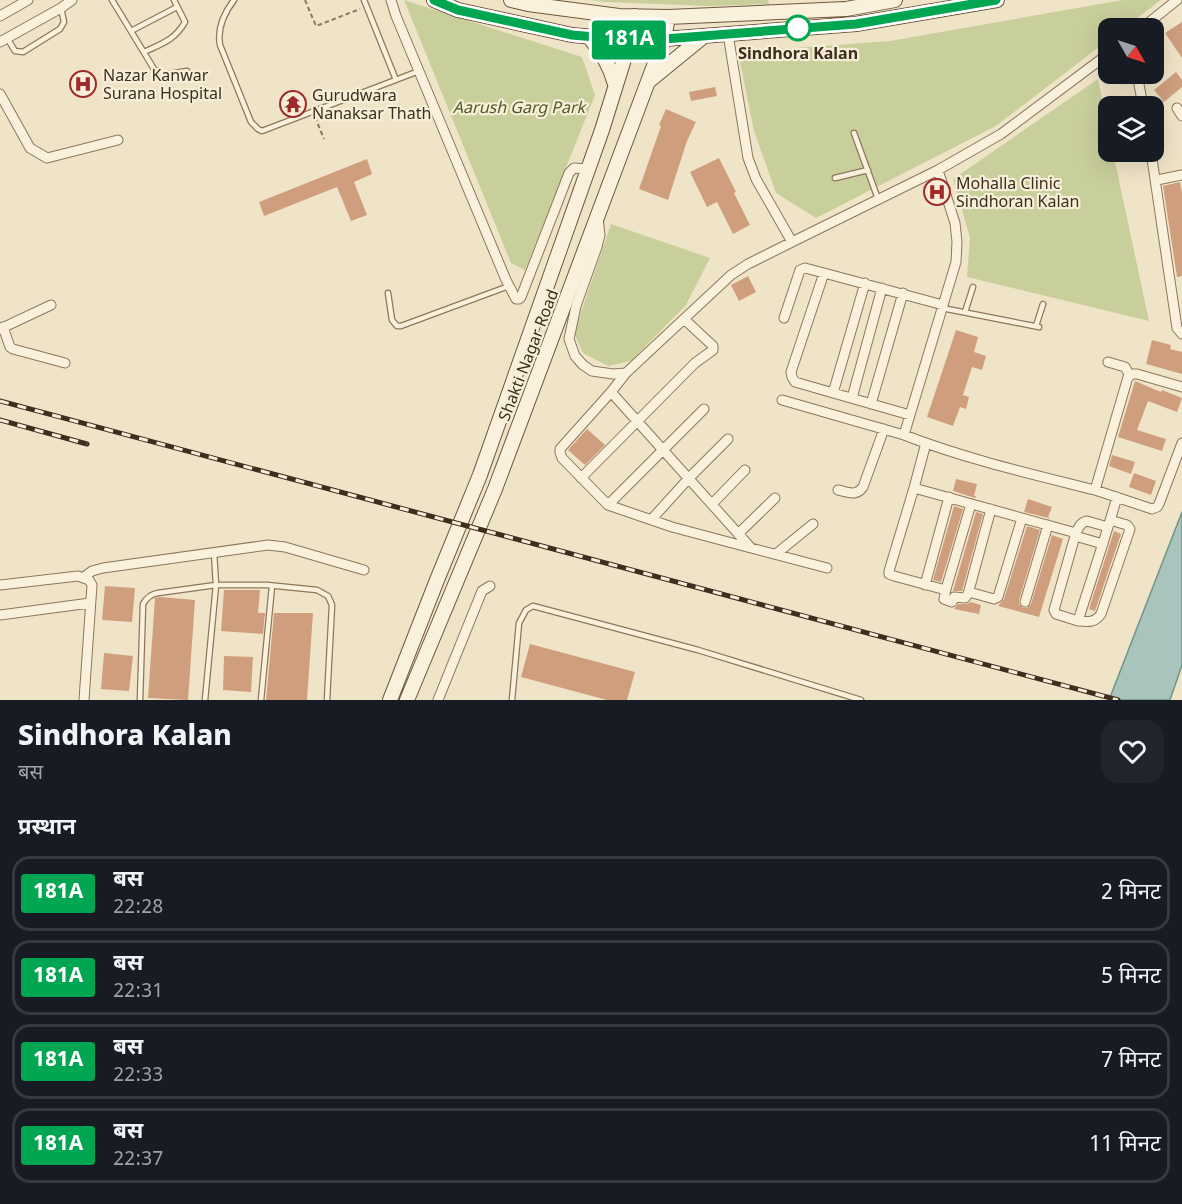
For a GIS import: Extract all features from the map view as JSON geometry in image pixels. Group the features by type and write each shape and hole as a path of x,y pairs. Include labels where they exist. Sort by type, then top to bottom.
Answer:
{"street":[{"path":"0,16 28,0"},
{"path":"4,40 72,0"},
{"path":"391,0 514,298 519,299 569,173 574,168 588,169"},
{"path":"434,0 458,10 572,35 630,40 856,24 997,0"},
{"path":"511,0 619,16 668,17 846,9 895,0"},
{"path":"1154,18 1177,0"},
{"name":"Shakti Nagar Road","path":"390,700 480,475 602,130 630,40 635,16"},
{"name":"Shakti Nagar Road","path":"407,700 495,489 664,39 668,17"},
{"path":"728,34 748,158 756,179 792,242"},
{"path":"647,82 704,36"},
{"path":"589,37 601,51 610,67 615,84"},
{"path":"827,568 672,527 608,504 562,459 560,449 626,373 731,274 938,170 1001,134 1098,61"},
{"path":"0,94 30,147 47,158 118,140"},
{"path":"1153,162 1177,328 1182,334"},
{"path":"904,435 956,262 955,223 938,170"},
{"path":"1156,180 1182,175"},
{"path":"598,215 600,235 576,306 569,339 575,356 592,371 626,373"},
{"path":"784,318 800,270 805,268 903,293 943,306"},
{"path":"824,273 791,372 792,377 795,381 910,416"},
{"path":"833,393 865,283"},
{"path":"852,398 882,288"},
{"path":"871,404 903,293"},
{"path":"51,305 2,328 13,349 65,363"},
{"path":"581,478 695,363 713,350 713,346 684,318"},
{"path":"1108,362 1125,367 1130,376"},
{"path":"1095,490 1130,376 1137,374 1182,387"},
{"path":"611,392 750,548"},
{"path":"782,399 987,462 1095,490 1152,509 1160,504 1182,443"},
{"path":"608,504 704,409"},
{"path":"838,490 854,494 860,492 884,429"},
{"path":"651,520 728,438"},
{"path":"926,443 889,571 894,576 946,589"},
{"path":"712,504 745,470"},
{"path":"914,488 1048,525 1103,544"},
{"path":"925,585 949,497"},
{"path":"1078,621 1117,497"},
{"path":"738,534 774,498"},
{"path":"971,504 944,599 952,602 954,597 965,598 969,592 991,509"},
{"path":"969,592 994,599 998,597 1022,518"},
{"path":"1083,522 1109,524 1127,525 1130,529 1101,614 1091,622 1078,621 1056,614 1054,610 1076,535 1083,522"},
{"path":"776,554 813,524"},
{"path":"1025,602 1048,525"},
{"path":"84,577 92,571 103,568 268,545 285,547 364,570"},
{"path":"0,585 78,576 89,580 92,585 84,700"},
{"path":"438,700 482,591 490,586"},
{"path":"0,615 90,603"}],"lane":[{"path":"112,0 154,69 163,75 187,71"},
{"path":"144,52 178,33 185,22 174,0"},
{"path":"234,0 222,20 218,37 251,122 262,131 419,71"},
{"path":"363,0 396,80"},
{"path":"130,31 177,7"},
{"path":"4,40 15,51 23,52 60,29 64,22 61,8"},
{"path":"854,133 878,199"},
{"path":"835,178 868,170"},
{"path":"388,293 392,320 397,326 401,326 509,286"},
{"path":"965,312 973,287"},
{"path":"943,306 1037,327 1043,304"},
{"path":"205,700 216,585 214,552"},
{"path":"140,700 145,600 158,592 216,585 317,590 328,596 332,605 327,700"},
{"path":"261,700 272,586"},
{"path":"512,700 519,623 526,610 533,606 698,650 861,700"}],"path":[{"path":"305,0 316,26 366,6"},
{"path":"313,111 324,139"}],"green space":[{"name":"Aarush Garg Park","path":"404,0 582,57 595,95 525,270 511,263"},
{"path":"590,0 768,0 769,4 710,6"},
{"path":"1122,0 1161,0 1137,18 1098,18 1098,48 996,126 816,218 776,193 754,131 738,52 890,41"},
{"path":"1098,79 1101,96 1098,96 1098,162 1115,162 1149,321 967,277 970,238 953,179"},
{"path":"611,224 710,258 686,305 631,361 608,366 583,353 574,333"}],"water":[{"path":"1182,512 1182,665 1170,700 1109,700"}],"building":[{"path":"1182,22 1182,58 1165,33"},
{"path":"1176,72 1182,80 1182,87 1164,102 1164,96 1159,96 1154,90"},
{"path":"715,87 717,96 691,101 689,92"},
{"path":"666,109 696,122 687,141 668,200 639,189"},
{"path":"719,158 750,225 733,234 717,202 707,207 690,172"},
{"path":"367,159 372,174 354,182 367,215 351,221 337,187 264,216 259,202"},
{"path":"1180,182 1182,276 1177,277 1163,186"},
{"path":"748,276 756,292 739,301 731,285"},
{"path":"956,330 978,337 974,352 986,356 982,370 972,367 963,395 969,397 966,409 960,407 953,426 927,417"},
{"path":"1152,340 1171,345 1170,349 1182,352 1182,374 1146,364"},
{"path":"1135,381 1182,398 1177,412 1148,401 1137,430 1166,439 1162,451 1118,437"},
{"path":"587,429 605,445 585,465 568,450"},
{"path":"1112,455 1135,462 1131,474 1109,466"},
{"path":"1134,473 1156,481 1151,495 1129,487"},
{"path":"956,479 977,484 975,498 953,491"},
{"path":"1028,499 1052,507 1048,517 1050,517 1049,518 1024,512"},
{"path":"954,506 963,509 941,582 933,580"},
{"path":"976,512 983,514 962,591 953,591"},
{"path":"1027,526 1040,530 1019,600 1023,608 1031,604 1052,535 1063,539 1039,617 998,606 1004,599"},
{"path":"1114,531 1121,534 1095,611 1089,609"},
{"path":"105,586 135,588 132,622 102,620"},
{"path":"224,590 260,590 258,613 265,613 263,634 221,631"},
{"path":"155,598 195,600 188,700 148,698"},
{"path":"971,602 981,605 979,614 954,609 958,604"},
{"path":"274,613 313,613 307,700 266,700"},
{"path":"530,644 635,672 627,700 607,700 521,677"},
{"path":"104,653 133,656 129,691 101,689"},
{"path":"224,656 253,657 251,692 223,690"}],"railway":[{"path":"0,401 1118,700"},
{"path":"0,420 87,444"}],"bus line":[{"name":"181A","path":"434,0 458,10 572,35 630,40 856,24 996,0"}],"place":[{"name":"Sindhora Kalan","path":"798,28"},
{"name":"Nazar Kanwar Surana Hospital","path":"83,84"},
{"name":"Gurudwara Nanaksar Thath","path":"293,104"},
{"name":"Mohalla Clinic Sindhoran Kalan","path":"937,192"}]}
